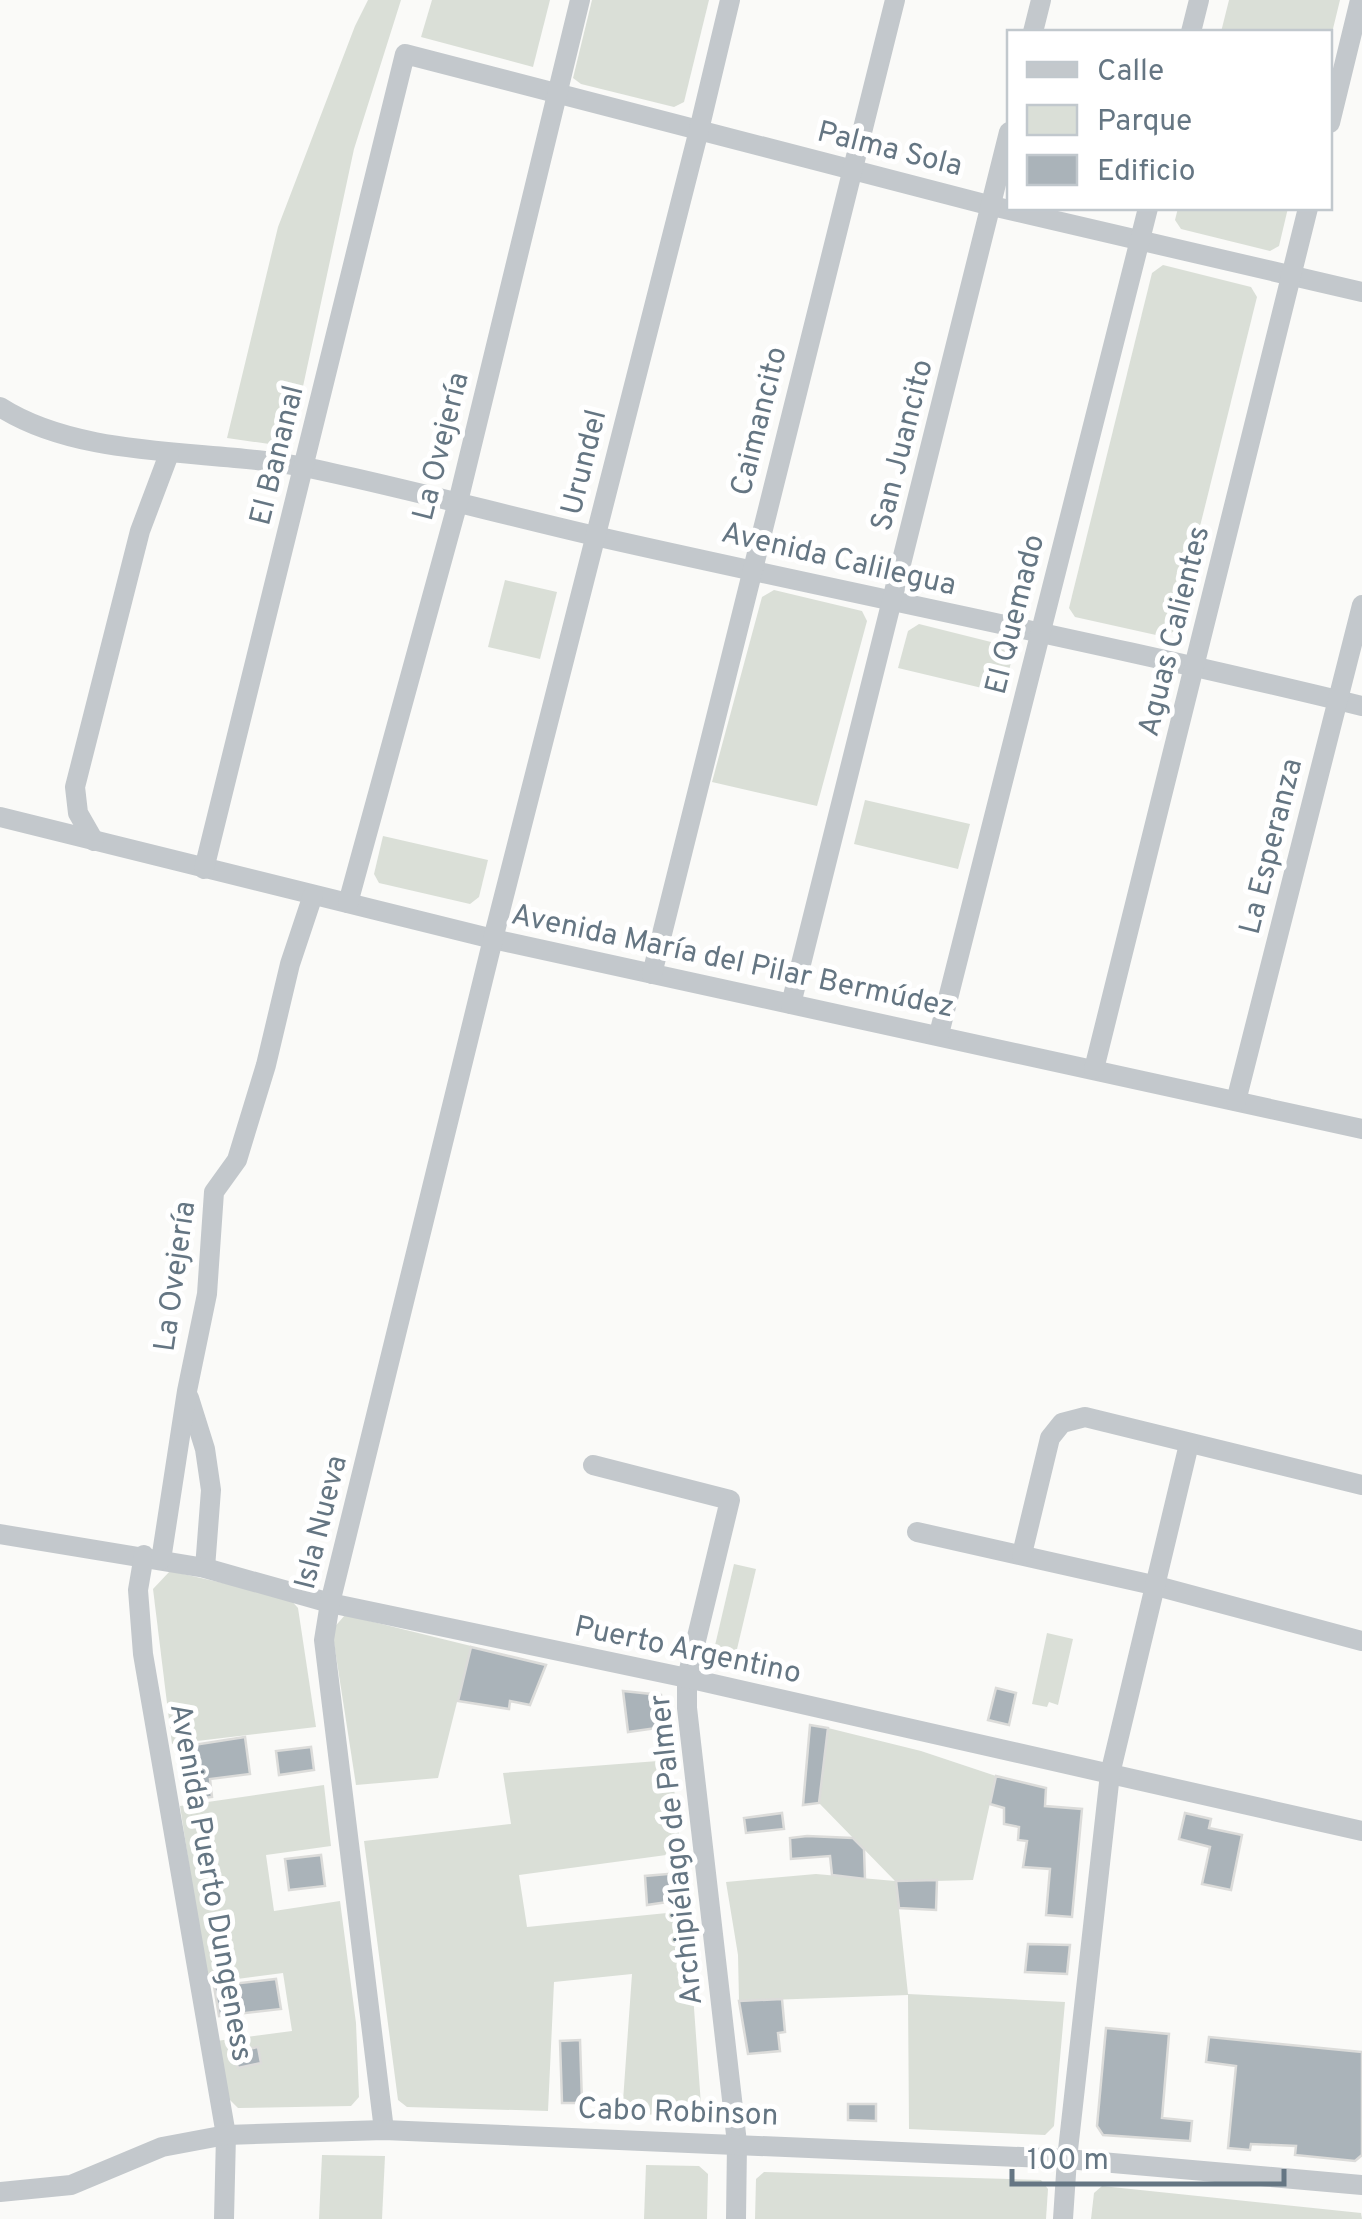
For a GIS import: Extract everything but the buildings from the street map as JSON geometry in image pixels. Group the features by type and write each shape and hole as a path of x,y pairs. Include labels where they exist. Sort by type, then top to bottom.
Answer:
{"street":[{"name":"La Ovejería","path":"348,904 458,502 580,0"},
{"name":"Urundel","path":"493,939 730,0"},
{"name":"Caimancito","path":"652,974 894,0"},
{"path":"1034,30 1041,0"},
{"path":"1192,30 1199,0"},
{"path":"1332,115 1360,0"},
{"name":"Palma Sola","path":"405,54 1007,209"},
{"name":"El Bananal","path":"204,870 405,54"},
{"name":"San Juancito","path":"791,1004 1007,144"},
{"name":"Palma Sola","path":"1009,210 1362,292"},
{"name":"El Quemado","path":"939,1034 1148,210"},
{"name":"Aguas Calientes","path":"1094,1069 1308,210"},
{"name":"Avenida Calilegua","path":"0,408 18,419 72,436 169,454 304,466 596,536 1362,706"},
{"path":"94,841 78,813 75,787 140,531 169,454"},
{"name":"La Esperanza","path":"1236,1101 1362,605"},
{"name":"Avenida María del Pilar Bermúdez","path":"0,818 493,939 1362,1129"},
{"name":"La Ovejería","path":"152,1558 206,1294 214,1192 236,1160 266,1065 290,964 314,895"},
{"name":"Isla Nueva","path":"384,2130 324,1640 493,939"},
{"path":"186,1391 205,1449 211,1490 205,1568"},
{"path":"1022,1554 1050,1438 1062,1422 1085,1417 1362,1485"},
{"path":"1063,2219 1110,1774 1189,1444"},
{"name":"Archipiélago de Palmer","path":"593,1465 730,1500 687,1678 687,1708 737,2143 736,2219"},
{"path":"917,1532 1154,1585 1362,1641"},
{"name":"Puerto Argentino","path":"0,1534 205,1568 330,1603 687,1678 1362,1831"},
{"name":"Avenida Puerto Dungeness","path":"152,1558 138,1590 142,1654 226,2135 224,2219"},
{"name":"Cabo Robinson","path":"0,2192 71,2185 162,2147 226,2135 384,2130 1067,2159 1362,2185"}],"green space":[{"path":"368,0 401,0 354,149 290,447 227,438 278,227"},
{"path":"432,0 550,0 533,67 421,37"},
{"path":"592,0 709,0 684,102 674,107 581,84 573,78"},
{"path":"1229,0 1340,0 1332,33 1222,30"},
{"path":"1178,210 1288,210 1279,246 1270,251 1181,229 1175,220"},
{"path":"1163,265 1251,287 1257,297 1174,631 1165,637 1075,617 1069,608 1152,273"},
{"path":"505,580 557,592 540,659 488,647"},
{"path":"774,590 862,611 867,621 817,806 712,782 762,597"},
{"path":"919,624 1007,646 1013,655 1003,693 898,668 908,631"},
{"path":"865,800 970,824 958,869 854,844"},
{"path":"383,836 488,860 479,897 470,904 379,883 374,874"},
{"path":"734,1564 756,1569 733,1666 718,1663 713,1654"},
{"path":"170,1571 289,1598 298,1608 316,1727 172,1744 153,1589"},
{"path":"345,1615 471,1646 438,1778 356,1785 332,1630"},
{"path":"1047,1633 1073,1639 1058,1705 1049,1702 1047,1707 1032,1704"},
{"path":"828,1728 921,1751 996,1776 973,1880 896,1882 908,1994 1065,2002 1054,2126 1045,2135 909,2129 908,1995 739,2001 738,1955 726,1882 816,1874 895,1881 819,1803"},
{"path":"671,1760 681,1853 519,1875 527,1927 687,1911 701,2105 692,2114 622,2115 632,1974 554,1982 548,2111 407,2107 398,2100 364,1841 511,1824 503,1773"},
{"path":"324,1785 331,1846 266,1855 274,1911 340,1901 356,2023 359,2097 351,2106 238,2108 225,2095 216,2041 292,2031 283,1973 207,1983 180,1806"},
{"path":"322,2155 385,2156 382,2219 319,2219"},
{"path":"646,2165 699,2166 708,2174 707,2219 644,2219"},
{"path":"764,2172 1041,2180 1048,2189 1046,2219 755,2219 756,2179"},
{"path":"1102,2186 1361,2213 1362,2219 1091,2219 1094,2193"}]}
